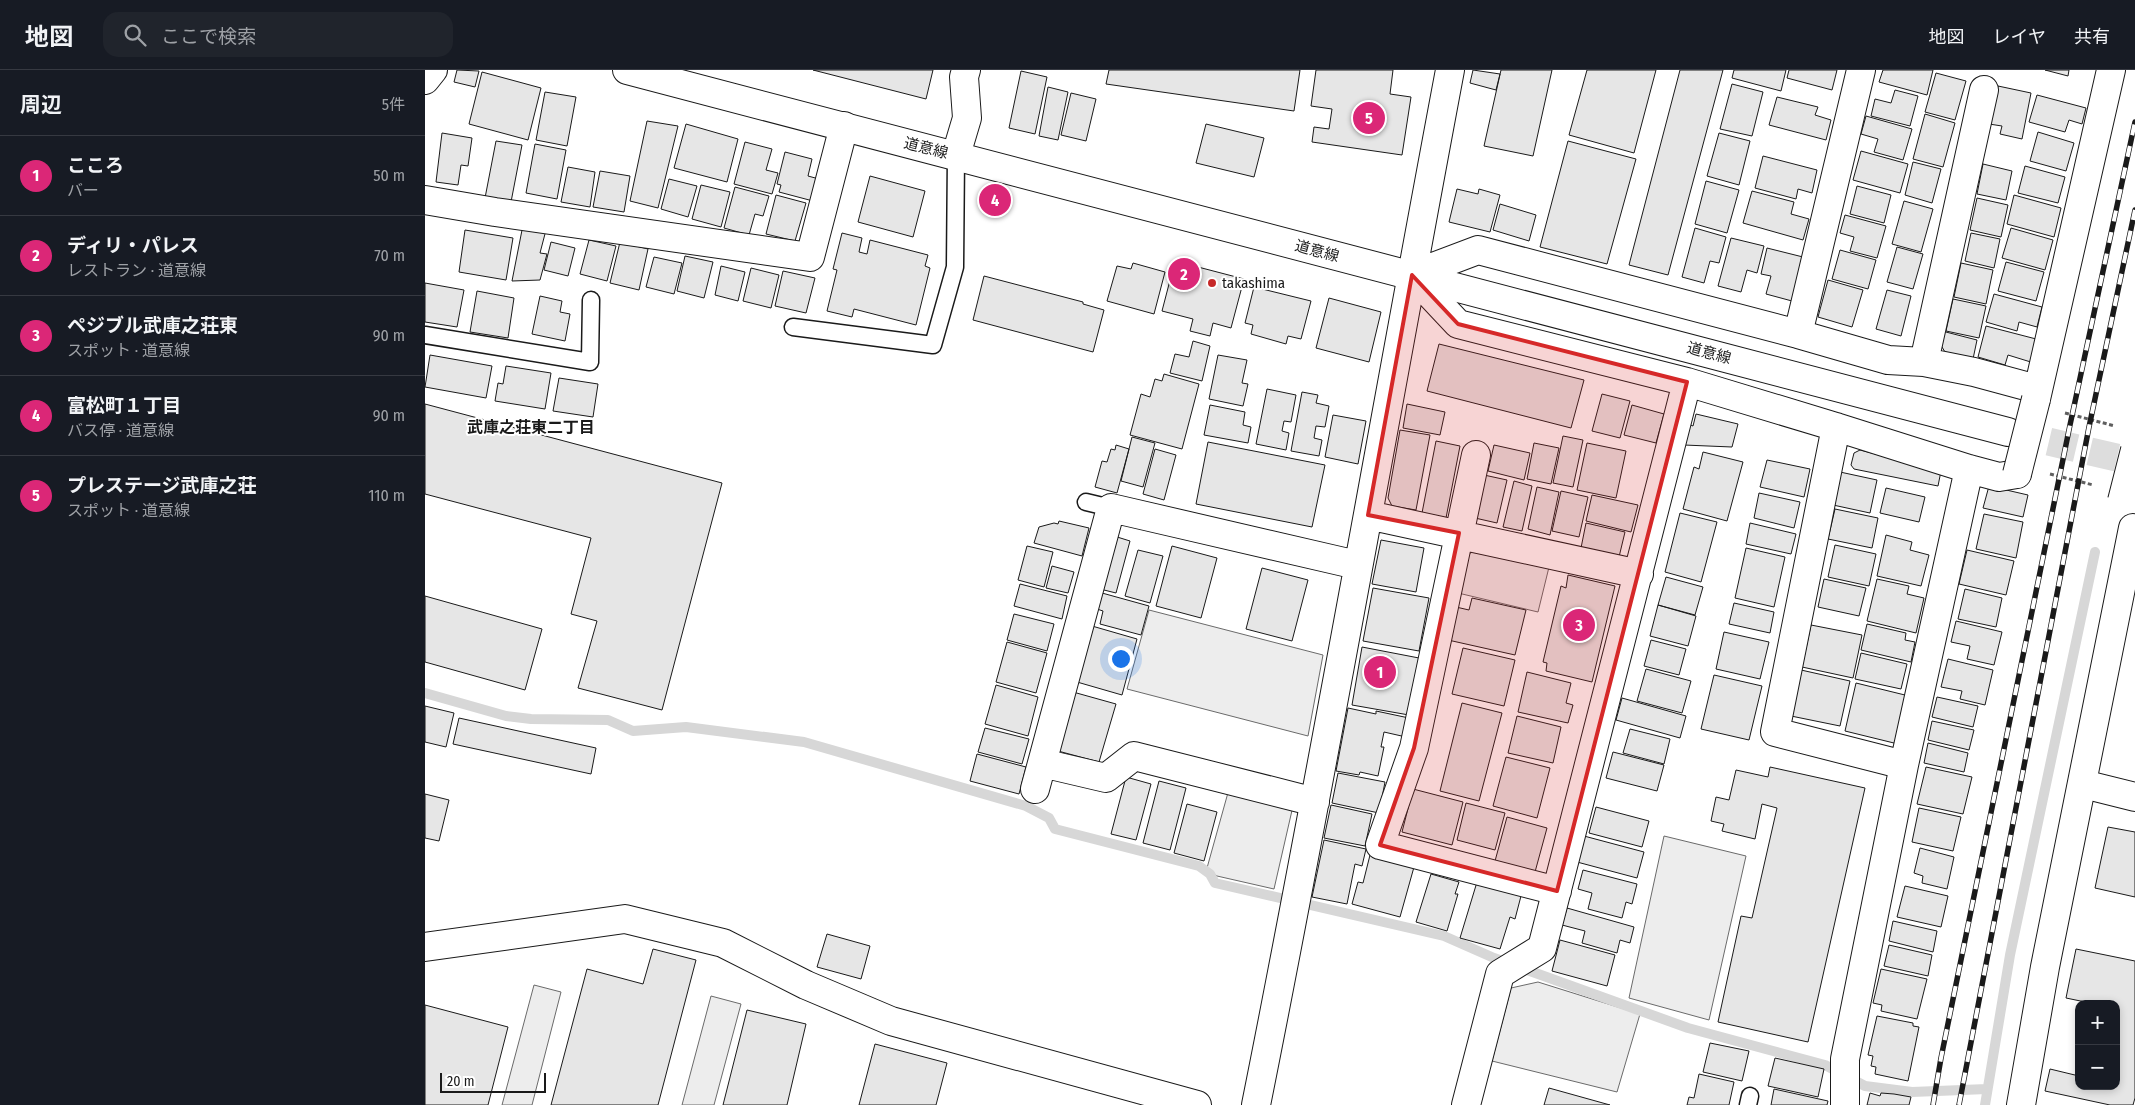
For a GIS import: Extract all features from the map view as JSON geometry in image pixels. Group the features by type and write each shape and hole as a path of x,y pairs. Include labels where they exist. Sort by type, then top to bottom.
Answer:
{"street":[{"path":"425,80 433,70"},
{"name":"道意線","path":"627,70 2008,432"},
{"path":"956,155 967,118 964,77 966,70"},
{"path":"1256,1105 1315,802 1357,565 1368,515 1450,70"},
{"path":"1797,334 1861,70"},
{"path":"1412,275 1459,324 1687,382 1969,469 1999,477 2017,474 2111,70"},
{"path":"1924,362 1984,90"},
{"path":"425,200 810,257 844,126"},
{"path":"1412,275 1478,250 1797,334 1888,360 1924,362 1974,372 2036,394"},
{"path":"1466,1105 1500,974 1542,948 1687,382"},
{"path":"1837,427 1775,732 1904,764"},
{"path":"2021,1105 2045,967 2083,784 2130,517 2135,450"},
{"path":"1476,455 1414,748 1380,845 1557,891"},
{"path":"1845,1105 1845,1059 1904,764 1969,469"},
{"path":"1035,789 1098,505 1357,565"},
{"path":"1368,515 1459,533 1639,574"},
{"path":"1042,762 1106,778 1134,756 1315,802"},
{"path":"2083,784 2135,797"},
{"path":"425,947 625,919 723,943 805,985 891,1021 1197,1105"}],"lane":[{"path":"793,327 933,345 955,267 956,155"},
{"path":"425,335 590,362 591,300"}],"highlighted area":[{"path":"1412,275 1458,324 1687,382 1557,891 1380,845 1414,748 1459,533 1368,515"}],"shaded area":[{"path":"1480,548 1550,563 1538,612 1458,593 1465,556"},
{"path":"1149,610 1323,655 1308,736 1127,689"},
{"path":"1229,789 1293,806 1274,889 1217,876 1207,868"},
{"path":"1664,836 1746,856 1709,1020 1629,998"},
{"path":"1538,982 1640,1014 1617,1092 1492,1061 1511,988"},
{"path":"534,985 561,992 532,1105 502,1105"},
{"path":"711,996 741,1004 714,1105 682,1105"}],"building":[{"path":"457,70 479,71 475,87 454,82"},
{"path":"813,70 933,70 926,99"},
{"path":"1109,70 1300,70 1294,111 1106,84"},
{"path":"1316,70 1393,70 1390,94 1411,97 1402,155 1312,142 1314,127 1329,129 1332,109 1311,106"},
{"path":"1473,70 1500,74 1496,90 1470,83"},
{"path":"1501,70 1552,70 1533,156 1484,146"},
{"path":"1587,70 1656,70 1634,153 1569,135"},
{"path":"1680,70 1723,70 1668,275 1629,265"},
{"path":"1734,70 1786,70 1781,91 1732,78"},
{"path":"1789,70 1837,70 1832,90 1787,78"},
{"path":"1883,70 1933,70 1927,95 1879,82"},
{"path":"2045,70 2069,70 2068,76"},
{"path":"1021,71 1047,77 1035,134 1009,128"},
{"path":"482,72 541,88 528,140 469,124"},
{"path":"1936,73 1966,81 1955,120 1925,112"},
{"path":"1732,84 1763,92 1752,136 1720,129"},
{"path":"1998,86 2031,93 2022,139 2000,134 2002,126 1989,124"},
{"path":"1048,87 1068,92 1058,140 1039,136"},
{"path":"1895,90 1918,96 1910,126 1871,116 1875,99 1891,103"},
{"path":"545,92 576,97 567,146 536,140"},
{"path":"1071,93 1096,99 1086,141 1061,135"},
{"path":"2037,95 2086,108 2082,124 2069,120 2065,132 2029,122"},
{"path":"1777,97 1818,107 1815,115 1831,120 1826,140 1769,125"},
{"path":"1925,114 1955,123 1943,167 1913,159"},
{"path":"1866,116 1912,129 1903,160 1874,152 1878,139 1861,134"},
{"path":"647,121 678,126 658,208 630,201"},
{"path":"686,124 738,139 727,182 674,168"},
{"path":"1206,124 1264,138 1254,177 1196,163"},
{"path":"2038,132 2074,143 2066,171 2030,161"},
{"path":"442,133 472,138 468,166 461,165 458,185 436,182"},
{"path":"1719,133 1750,141 1739,185 1707,176"},
{"path":"496,141 522,145 511,202 485,198"},
{"path":"1568,141 1636,159 1607,264 1540,247"},
{"path":"745,142 772,149 766,170 778,173 772,194 734,184"},
{"path":"535,144 566,150 557,199 526,193"},
{"path":"1861,151 1908,164 1900,193 1853,180"},
{"path":"785,152 812,159 808,176 819,179 813,201 779,192 781,185 777,184"},
{"path":"1763,156 1817,170 1812,193 1798,189 1796,199 1755,188"},
{"path":"1913,162 1941,169 1932,203 1905,195"},
{"path":"1983,164 2012,171 2006,200 1977,194"},
{"path":"2025,166 2065,177 2058,203 2018,193"},
{"path":"568,167 595,172 590,207 561,202"},
{"path":"600,171 630,176 624,212 593,207"},
{"path":"870,176 925,191 913,237 858,222"},
{"path":"669,179 697,186 688,217 661,209"},
{"path":"1706,181 1739,190 1727,233 1695,224"},
{"path":"701,185 730,192 721,227 692,219"},
{"path":"1857,186 1891,195 1884,223 1850,214"},
{"path":"735,187 769,196 763,216 755,214 749,235 724,228"},
{"path":"1457,189 1478,194 1479,189 1500,195 1490,232 1449,222"},
{"path":"1752,191 1794,202 1791,214 1809,219 1803,240 1743,223"},
{"path":"776,195 806,203 795,241 766,234"},
{"path":"2014,195 2061,208 2054,237 2007,224"},
{"path":"1977,198 2008,205 2001,237 1970,230"},
{"path":"1904,201 1933,209 1921,252 1892,244"},
{"path":"1500,204 1536,215 1529,241 1493,230"},
{"path":"1845,215 1886,226 1877,258 1850,251 1854,237 1840,233"},
{"path":"523,225 546,230 540,253 547,254 540,280 512,281"},
{"path":"1695,228 1726,237 1719,263 1710,261 1704,283 1682,277"},
{"path":"2011,228 2053,240 2045,270 2002,258"},
{"path":"465,230 513,238 506,280 459,272"},
{"path":"842,233 862,238 859,252 867,254 870,240 928,255 925,266 930,268 916,325 854,309 852,317 827,311 837,270 833,269"},
{"path":"1971,233 2000,239 1994,268 1965,261"},
{"path":"1731,238 1764,246 1757,273 1747,270 1741,292 1718,286"},
{"path":"589,240 616,246 607,281 580,274"},
{"path":"551,242 575,248 568,276 544,270"},
{"path":"620,242 648,249 639,290 610,283"},
{"path":"1897,247 1923,254 1913,289 1887,282"},
{"path":"1767,248 1803,257 1792,301 1766,294 1771,276 1761,274"},
{"path":"1840,250 1876,260 1868,289 1832,279"},
{"path":"685,256 713,262 704,298 677,291"},
{"path":"654,257 682,263 674,294 646,287"},
{"path":"1175,261 1244,279 1231,328 1213,323 1210,336 1190,331 1193,319 1162,311"},
{"path":"2006,262 2044,272 2036,301 1998,291"},
{"path":"1133,263 1165,272 1154,314 1107,301 1117,266 1131,269"},
{"path":"1961,263 1993,270 1986,304 1954,297"},
{"path":"721,266 745,272 738,301 715,295"},
{"path":"751,268 779,275 771,308 743,301"},
{"path":"783,271 815,278 806,313 775,306"},
{"path":"984,276 1083,302 1083,304 1104,310 1093,352 973,320"},
{"path":"1828,280 1863,290 1852,327 1818,317"},
{"path":"425,283 464,290 457,327 425,322"},
{"path":"1254,287 1311,301 1301,339 1288,336 1286,344 1251,334 1253,325 1245,323"},
{"path":"1887,290 1911,296 1901,336 1876,329"},
{"path":"477,291 514,298 508,338 470,332"},
{"path":"1994,294 2042,307 2037,327 2019,322 2017,331 1986,322"},
{"path":"540,296 562,301 560,312 570,314 565,341 532,334"},
{"path":"1329,298 1381,312 1369,362 1316,348"},
{"path":"1953,299 1986,306 1979,338 1946,331"},
{"path":"1986,326 2040,340 2034,363 2008,355 2005,365 1978,357"},
{"path":"1942,331 1977,340 1973,359 1945,352 1939,342"},
{"path":"1193,341 1210,346 1202,381 1170,373 1175,354 1189,357"},
{"path":"1439,344 1584,380 1571,428 1427,391"},
{"path":"430,355 492,366 486,398 425,387"},
{"path":"1218,355 1247,360 1242,383 1248,384 1243,406 1209,399"},
{"path":"506,366 551,373 545,409 495,401 498,383 503,384"},
{"path":"1164,374 1199,384 1182,449 1130,435 1141,394 1150,397 1155,379 1162,381"},
{"path":"559,378 598,384 593,417 553,411"},
{"path":"1267,389 1296,395 1291,422 1284,421 1282,431 1289,433 1286,450 1256,444"},
{"path":"1302,392 1318,395 1316,403 1329,406 1325,427 1316,426 1314,438 1322,440 1319,456 1291,451"},
{"path":"1602,394 1630,401 1620,438 1592,431"},
{"path":"425,404 722,483 662,710 578,688 597,621 571,614 591,538 425,494"},
{"path":"1407,404 1445,412 1440,435 1403,428"},
{"path":"1210,405 1245,412 1243,425 1251,427 1248,443 1204,435"},
{"path":"1632,405 1664,414 1656,443 1624,435"},
{"path":"1696,414 1738,424 1732,447 1684,445 1688,424 1693,426"},
{"path":"1333,415 1366,421 1358,464 1325,457"},
{"path":"1400,430 1430,435 1416,510 1392,506 1388,498"},
{"path":"1563,436 1583,440 1573,487 1553,483"},
{"path":"1132,437 1155,443 1143,487 1121,481"},
{"path":"1436,441 1460,446 1446,518 1422,513"},
{"path":"1208,442 1325,465 1312,527 1196,504"},
{"path":"1534,443 1559,448 1551,484 1527,479"},
{"path":"1587,443 1626,451 1616,498 1577,490"},
{"path":"1116,445 1129,449 1117,493 1095,487 1102,461 1107,462 1111,449 1115,450"},
{"path":"1494,445 1530,453 1524,480 1488,471"},
{"path":"1155,449 1176,455 1164,500 1143,494"},
{"path":"1860,450 1941,471 1938,486 1854,469 1851,465 1854,453"},
{"path":"1703,452 1743,462 1727,521 1683,509 1694,467 1699,469"},
{"path":"1767,460 1810,469 1804,497 1760,487"},
{"path":"1840,472 1877,480 1870,513 1833,505"},
{"path":"1484,475 1507,480 1497,523 1475,518"},
{"path":"1514,481 1532,486 1522,531 1503,527"},
{"path":"1989,486 2028,495 2023,517 1983,508"},
{"path":"1537,487 1559,492 1550,535 1528,529"},
{"path":"1886,488 1925,497 1919,522 1880,513"},
{"path":"1561,491 1588,497 1579,537 1552,531"},
{"path":"1759,493 1800,502 1794,528 1754,518"},
{"path":"1592,495 1638,505 1631,532 1586,521"},
{"path":"1835,509 1878,518 1872,548 1828,539"},
{"path":"1680,513 1717,522 1701,582 1665,572"},
{"path":"1984,514 2023,522 2016,558 1976,549"},
{"path":"1059,521 1089,528 1082,556 1034,543 1039,527 1054,523 1058,524"},
{"path":"1586,523 1625,532 1619,557 1581,548"},
{"path":"1750,523 1796,534 1791,554 1746,544"},
{"path":"1886,535 1912,542 1910,550 1929,555 1921,586 1877,576"},
{"path":"1114,536 1130,541 1116,593 1100,589"},
{"path":"1381,540 1424,548 1416,592 1372,584"},
{"path":"1835,545 1876,554 1869,586 1828,577"},
{"path":"1027,546 1053,552 1044,587 1018,580"},
{"path":"1172,546 1217,558 1201,618 1156,606"},
{"path":"1746,548 1785,557 1774,607 1735,598"},
{"path":"1138,550 1163,556 1150,603 1125,596"},
{"path":"1967,550 2014,561 2006,595 1959,584"},
{"path":"1052,566 1074,572 1068,593 1046,588"},
{"path":"1262,568 1308,580 1292,641 1246,629"},
{"path":"1568,575 1615,586 1592,682 1546,671 1547,663 1543,662 1561,586 1566,588"},
{"path":"1666,577 1703,587 1695,615 1658,605"},
{"path":"1824,579 1866,588 1859,616 1818,607"},
{"path":"1877,579 1909,586 1907,594 1924,598 1916,633 1867,621"},
{"path":"1020,584 1067,596 1062,619 1014,606"},
{"path":"1373,588 1429,598 1419,651 1363,641"},
{"path":"1965,589 2002,598 1996,627 1958,619"},
{"path":"1102,593 1149,606 1141,635 1100,624 1103,611 1097,609"},
{"path":"425,596 542,629 525,690 425,662"},
{"path":"1472,598 1526,610 1515,655 1448,640 1456,607 1469,610"},
{"path":"1734,603 1774,612 1770,633 1729,624"},
{"path":"1658,605 1696,616 1688,646 1650,636"},
{"path":"1014,614 1054,624 1047,651 1007,640"},
{"path":"1956,621 2002,632 1994,665 1967,659 1970,646 1951,642"},
{"path":"1867,624 1906,633 1905,640 1915,642 1911,662 1861,650"},
{"path":"1811,625 1862,635 1853,678 1802,667"},
{"path":"1092,626 1137,639 1122,695 1077,682"},
{"path":"1724,632 1769,642 1760,679 1716,669"},
{"path":"1651,640 1686,649 1679,675 1644,666"},
{"path":"1007,642 1047,653 1036,693 996,682"},
{"path":"1362,647 1419,658 1409,715 1352,705"},
{"path":"1463,648 1515,660 1504,706 1452,694"},
{"path":"1861,653 1907,664 1901,689 1855,679"},
{"path":"1948,659 1993,670 1985,705 1960,699 1962,691 1941,687"},
{"path":"1646,669 1691,681 1682,713 1637,701"},
{"path":"1801,670 1850,681 1840,726 1791,716"},
{"path":"1527,672 1571,683 1566,703 1573,705 1568,723 1518,712"},
{"path":"1714,675 1762,686 1749,740 1701,729"},
{"path":"1856,683 1909,696 1898,744 1845,731"},
{"path":"996,685 1038,697 1028,736 985,724"},
{"path":"1073,692 1116,704 1099,762 1058,751"},
{"path":"1937,697 1978,706 1973,727 1932,717"},
{"path":"1622,698 1686,716 1680,738 1616,720"},
{"path":"1462,703 1502,713 1479,801 1440,791"},
{"path":"425,706 454,713 446,747 425,742"},
{"path":"1348,708 1376,714 1376,711 1409,718 1406,737 1384,732 1381,747 1384,747 1378,776 1360,772 1359,775 1336,771"},
{"path":"1517,716 1561,727 1553,763 1508,753"},
{"path":"459,718 596,748 591,774 453,744"},
{"path":"1932,721 1974,730 1969,750 1928,740"},
{"path":"985,728 1029,739 1022,764 978,752"},
{"path":"1630,729 1670,739 1664,764 1623,753"},
{"path":"1928,743 1968,753 1964,772 1924,763"},
{"path":"1613,752 1664,765 1657,791 1606,778"},
{"path":"977,754 1026,767 1019,794 970,781"},
{"path":"1506,757 1550,768 1537,818 1493,806"},
{"path":"1770,767 1865,788 1808,1042 1718,1022 1741,916 1752,918 1777,808 1762,804 1755,839 1722,831 1724,824 1711,821 1716,797 1729,800 1736,770 1768,777"},
{"path":"1926,767 1972,777 1963,814 1917,804"},
{"path":"1338,773 1385,782 1379,813 1332,803"},
{"path":"1126,777 1151,784 1136,840 1111,834"},
{"path":"1159,781 1186,788 1170,850 1143,843"},
{"path":"1413,789 1463,802 1452,845 1402,832"},
{"path":"425,794 449,800 439,841 425,838"},
{"path":"1466,803 1505,813 1495,850 1457,840"},
{"path":"1187,804 1217,812 1204,861 1174,853"},
{"path":"1331,805 1372,814 1365,846 1324,838"},
{"path":"1596,807 1649,821 1642,847 1589,833"},
{"path":"1919,808 1961,817 1953,851 1912,842"},
{"path":"1507,817 1547,828 1535,872 1495,861"},
{"path":"2108,827 2135,832 2135,897 2095,888"},
{"path":"1584,836 1644,852 1637,878 1577,862"},
{"path":"1324,840 1366,849 1362,866 1355,864 1347,904 1312,897"},
{"path":"1920,848 1954,857 1947,889 1922,883 1923,876 1914,873"},
{"path":"1370,855 1414,867 1400,917 1352,904 1358,882 1363,883"},
{"path":"1583,870 1637,884 1632,904 1626,902 1622,918 1588,909 1592,893 1578,889"},
{"path":"1431,874 1459,882 1455,894 1458,894 1447,931 1416,922"},
{"path":"1477,882 1521,896 1515,919 1510,917 1500,949 1460,938"},
{"path":"1905,886 1948,896 1941,927 1897,917"},
{"path":"1567,908 1634,927 1630,943 1620,940 1617,953 1582,943 1585,931 1562,925"},
{"path":"1893,921 1937,931 1933,952 1889,941"},
{"path":"827,934 870,946 861,979 817,967"},
{"path":"1560,940 1615,955 1607,986 1552,971"},
{"path":"1889,945 1932,955 1928,976 1884,966"},
{"path":"653,949 696,960 658,1105 551,1105 587,969 643,984"},
{"path":"2076,949 2135,961 2135,1098 2133,1105 2110,1105 2045,1091 2050,1069 2075,1075 2075,1090 2120,1090 2120,1000 2076,1000 2066,998"},
{"path":"1881,969 1927,979 1917,1019 1881,1011 1882,1005 1873,1003"},
{"path":"425,1005 508,1027 488,1105 425,1105"},
{"path":"747,1010 806,1024 787,1105 723,1105"},
{"path":"1877,1016 1913,1023 1913,1026 1919,1027 1908,1081 1875,1074 1876,1067 1871,1066 1873,1056 1868,1055"},
{"path":"1710,1043 1749,1051 1742,1081 1703,1072"},
{"path":"875,1044 947,1063 936,1105 859,1105"},
{"path":"1775,1058 1824,1069 1818,1097 1768,1086"},
{"path":"1699,1074 1734,1082 1729,1105 1687,1105 1689,1097 1694,1098"},
{"path":"1549,1088 1610,1105 1544,1105"},
{"path":"1774,1089 1828,1101 1827,1105 1771,1105"},
{"path":"1870,1093 1880,1096 1881,1093 1911,1097 1909,1105 1867,1105"}],"waterway":[{"path":"1985,1105 2010,955 2095,552"},
{"path":"425,693 506,716 531,719 608,720 633,731 686,727 804,742 1026,806 1049,818 1055,829 1199,866 1210,874 1215,883 1444,936 1494,958 1688,1028 1825,1065 1865,1086 1912,1092 1987,1089"}],"tunnel":[{"path":"2008,432 2135,462"}],"railway":[{"path":"1933,1105 2070,425 2135,122"},
{"path":"1959,1105 2089,427 2135,210"}],"place":[{"name":"プレステージ武庫之荘","path":"1369,118"},
{"name":"富松町１丁目","path":"995,200"},
{"name":"ディリ・パレス","path":"1184,274"},
{"name":"takashima","path":"1212,283"},
{"name":"ペジブル武庫之荘東","path":"1579,625"},
{"name":"こころ","path":"1380,672"}],"district":[{"name":"武庫之荘東二丁目","path":"531,427"}]}
